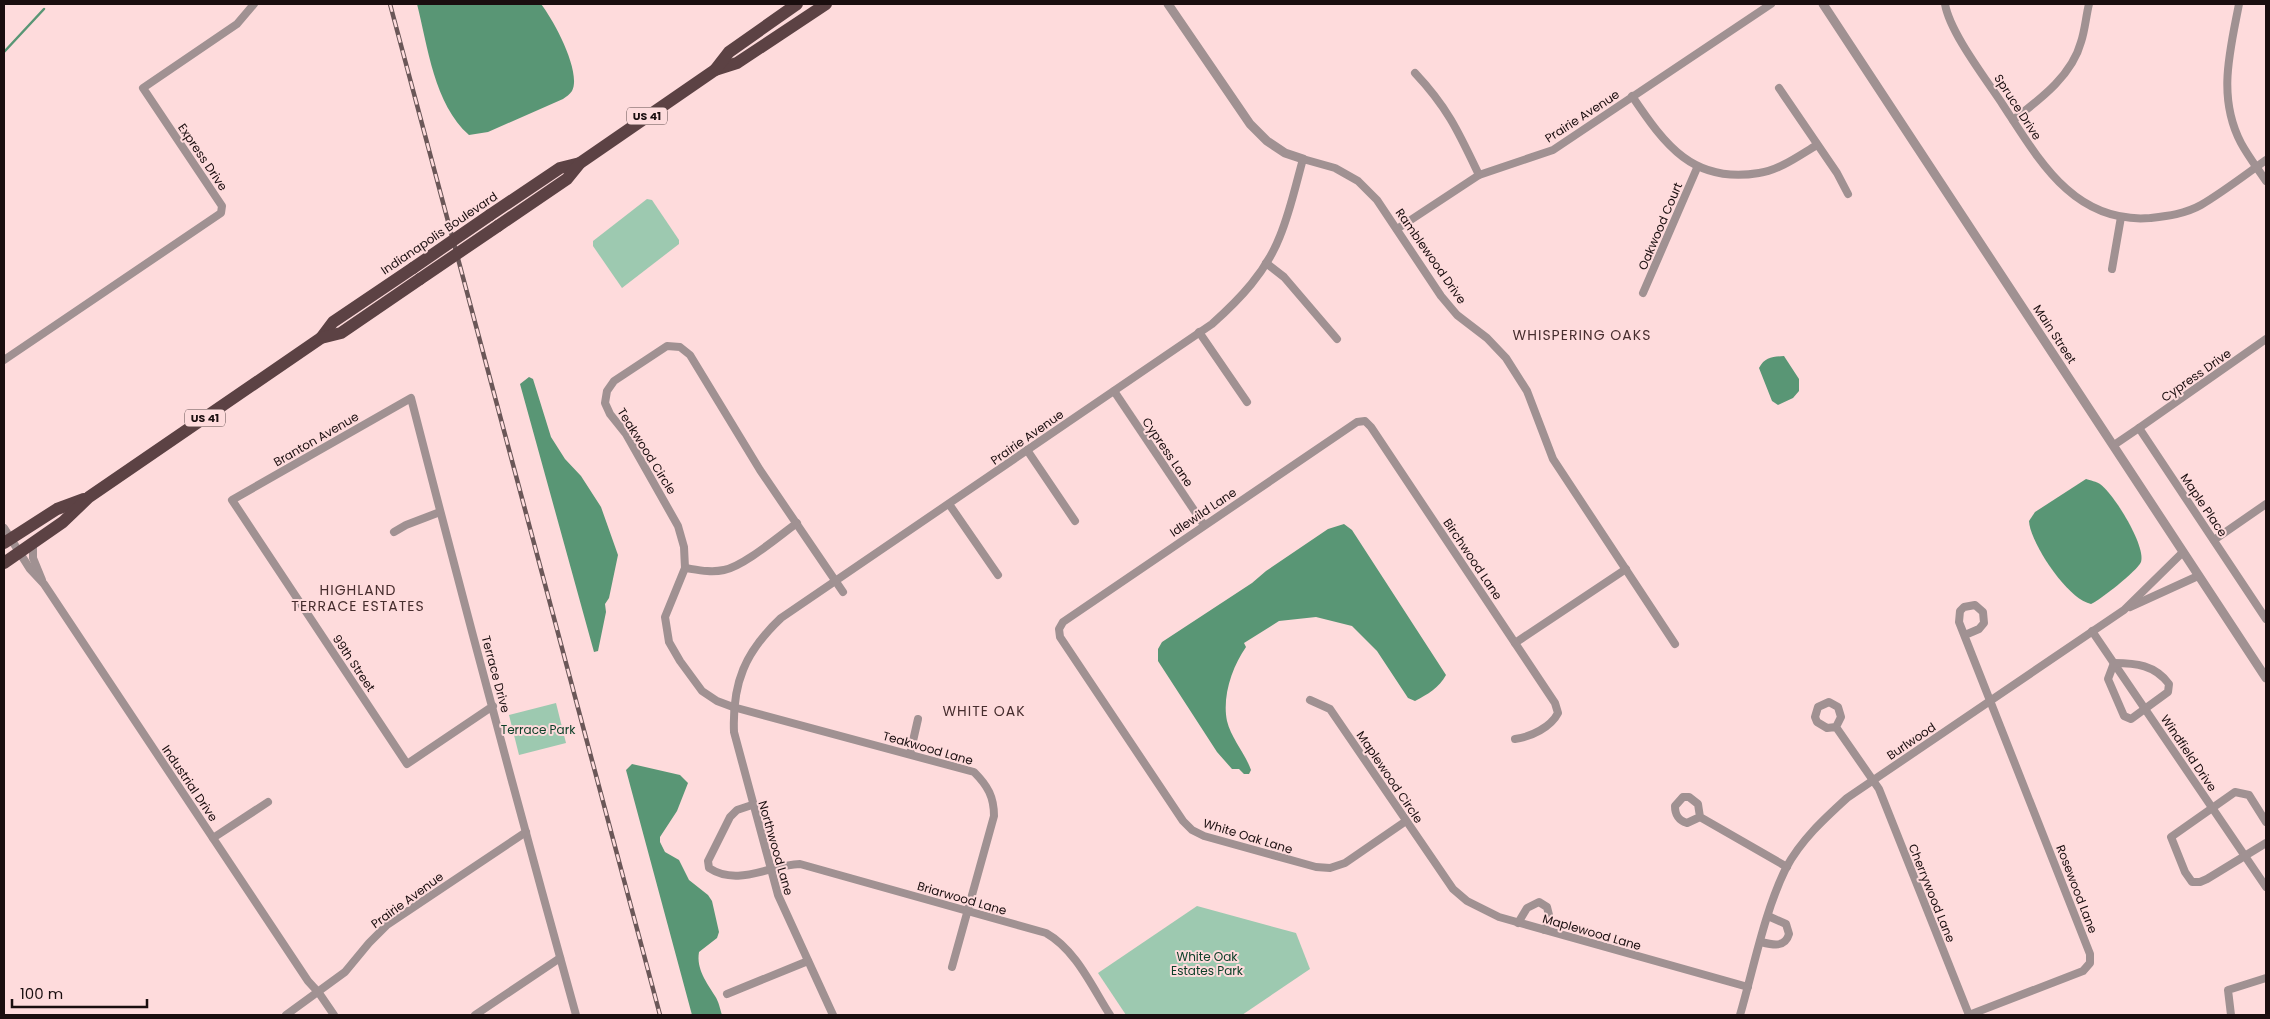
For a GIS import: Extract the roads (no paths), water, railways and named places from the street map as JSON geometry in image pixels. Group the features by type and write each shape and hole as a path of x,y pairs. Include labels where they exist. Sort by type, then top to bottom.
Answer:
{"highway":[{"name":"Indianapolis Boulevard","path":"321,338 341,333 567,179 580,163 715,70 730,52 797,4"},
{"name":"Indianapolis Boulevard","path":"715,70 737,63 826,4"},
{"name":"Indianapolis Boulevard","path":"4,563 63,522 89,497 321,338 333,322 560,168 580,163"},
{"name":"Indianapolis Boulevard","path":"6,536 57,509 89,497"}],"street":[{"name":"Express Drive","path":"4,360 220,213 222,206 143,88 237,24 254,4"},
{"name":"Ramblewood Drive","path":"1168,4 1250,124 1267,142 1285,153 1335,168 1358,181 1377,200 1440,296 1456,314 1487,338 1506,358 1527,391 1553,458 1675,644"},
{"name":"Prairie Avenue","path":"1397,230 1479,176 1554,150 1772,4"},
{"name":"Main Street","path":"1823,4 2266,678"},
{"name":"Spruce Drive","path":"1945,4 1958,35 2047,171 2067,192 2093,207 2121,217 2172,216 2200,205 2266,160"},
{"path":"2013,120 2042,98 2065,74 2081,44 2089,4"},
{"path":"2240,4 2227,68 2226,94 2231,119 2241,142 2266,181"},
{"path":"1415,73 1437,96 1452,119 1479,176"},
{"path":"1779,88 1848,194"},
{"path":"1632,96 1653,126 1675,151 1697,168 1729,175 1760,173 1789,162 1817,145"},
{"name":"Prairie Avenue","path":"733,706 738,680 750,654 764,634 781,618 1114,391 1199,332 1238,301 1266,263 1280,237 1303,159"},
{"name":"Oakwood Court","path":"1644,293 1697,168"},
{"path":"2112,269 2121,217"},
{"path":"1266,263 1284,277 1337,339"},
{"path":"1199,332 1247,402"},
{"name":"Cypress Drive","path":"2139,428 2266,339"},
{"name":"Teakwood Circle","path":"733,706 717,701 702,690 680,661 669,642 665,617 685,568 684,547 678,526 626,434 610,414 605,403 607,391 614,381 667,346 680,347 690,355 760,470 843,592"},
{"name":"Cypress Lane","path":"1114,391 1204,525"},
{"name":"Branton Avenue","path":"232,500 410,398"},
{"name":"Terrace Drive","path":"410,398 576,1015"},
{"name":"Idlewild Lane","path":"1059,629 1063,622 1204,525 1357,422 1365,421"},
{"name":"Birchwood Lane","path":"1365,421 1371,427 1555,703 1558,713 1554,720 1527,738 1516,739"},
{"path":"2114,445 2139,428"},
{"name":"Maple Place","path":"2139,428 2266,618"},
{"path":"1027,450 1075,521"},
{"name":"99th Street","path":"232,500 407,764 493,706"},
{"path":"949,504 998,575"},
{"path":"2214,540 2266,504"},
{"path":"394,532 406,525 440,512"},
{"path":"685,568 711,572 725,570 738,564 797,523"},
{"name":"Industrial Drive","path":"6,536 44,584 308,981 334,1015"},
{"name":"Industrial Drive","path":"32,543 33,558 44,584"},
{"name":"Burlwood","path":"1740,1015 1768,916 1787,867 1814,828 1847,798 2124,610 2183,552"},
{"path":"1515,643 1626,569"},
{"path":"2124,610 2198,576"},
{"name":"White Oak Lane","path":"1059,629 1060,637 1065,645 1182,820 1192,830 1204,836 1242,847 1316,867 1330,868 1345,862 1406,821"},
{"name":"Windfield Drive","path":"2092,632 2266,887"},
{"path":"1965,635 1991,699"},
{"path":"2114,663 2141,663 2163,677 2169,684 2168,692 2145,709 2131,719 2124,716 2108,679 2114,663"},
{"name":"Rosewood Lane","path":"1969,1015 2083,971 2090,963 2090,954 1991,699"},
{"name":"Maplewood Circle","path":"1310,700 1330,709 1443,876"},
{"name":"Teakwood Lane","path":"733,706 974,772 986,784 994,801 994,816 952,966"},
{"name":"Northwood Lane","path":"733,706 734,732 752,805 778,896 834,1015"},
{"path":"910,754 918,719"},
{"name":"Cherrywood Lane","path":"1836,727 1879,789 1969,1015"},
{"path":"2266,822 2248,795 2244,792 2235,792 2171,837 2184,872 2192,882 2200,882 2246,857 2266,843"},
{"path":"213,838 268,802"},
{"name":"Briarwood Lane","path":"752,805 737,810 730,817 708,861 709,868 717,873 747,876 786,864 800,864 1046,933 1060,940 1069,950 1110,1015"},
{"path":"1700,817 1787,867"},
{"name":"Prairie Avenue","path":"286,1015 319,993 345,972 387,925 526,832"},
{"name":"Maplewood Lane","path":"1443,876 1467,901 1481,910 1518,923 1748,987"},
{"path":"1518,923 1527,908 1539,902 1548,907 1549,915 1546,930"},
{"path":"1761,942 1779,945 1785,942 1789,934 1786,924 1768,916"},
{"path":"474,1015 560,958"},
{"path":"727,994 808,961"},
{"path":"2232,1015 2228,990 2266,978"}],"waterway":[{"path":"4,52 44,9"}],"railway":[{"path":"390,4 660,1015"}],"district":[{"name":"WHISPERING OAKS","path":"1582,335"},
{"name":"HIGHLAND TERRACE ESTATES","path":"358,598"},
{"name":"WHITE OAK","path":"984,711"}],"park label":[{"name":"Terrace Park","path":"538,729"},
{"name":"White Oak Estates Park","path":"1207,963"}]}
